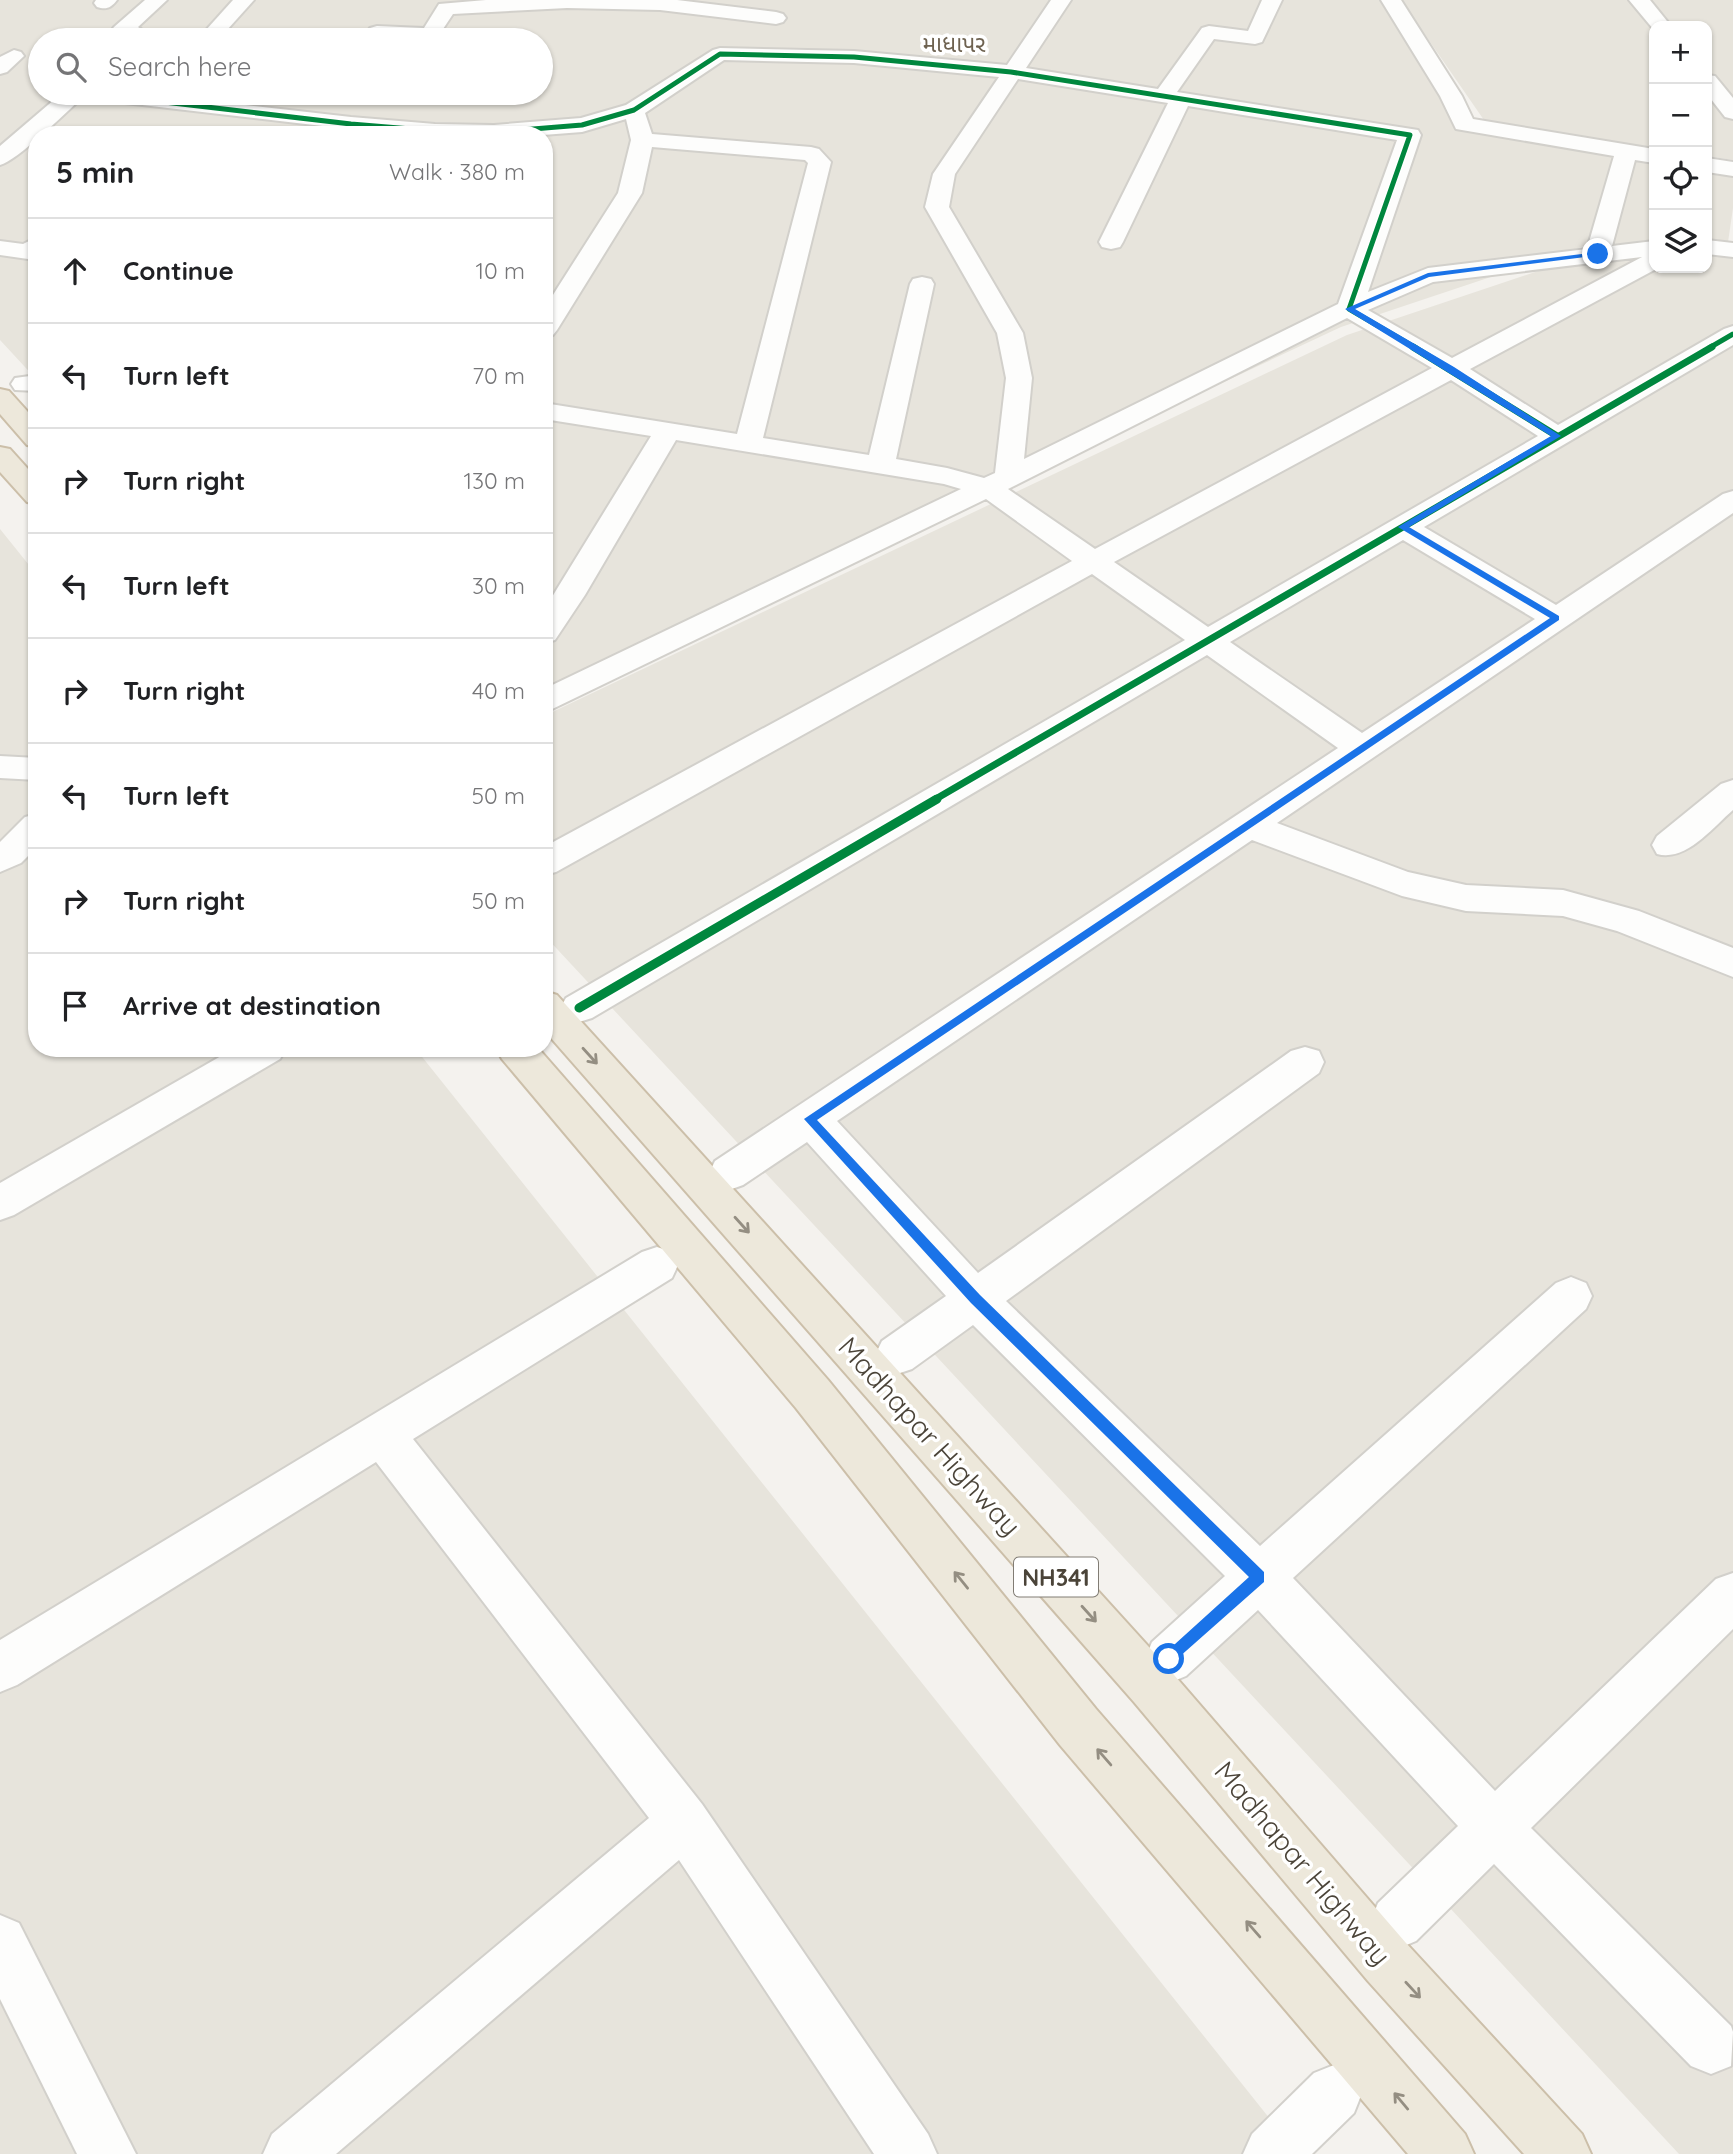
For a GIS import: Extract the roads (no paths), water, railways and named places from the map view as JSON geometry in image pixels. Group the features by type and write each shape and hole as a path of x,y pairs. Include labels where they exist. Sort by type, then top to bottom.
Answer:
{"highway":[{"path":"0,397 28,429"},
{"path":"0,455 28,486"},
{"name":"Madhapar Highway","path":"562,1006 1142,1674 1387,1962 1562,2154"},
{"name":"NH341","path":"522,1057 812,1394 1078,1727 1445,2154"}],"street":[{"path":"124,28 157,0"},
{"path":"218,28 244,0"},
{"path":"553,128 582,125 634,110 776,18 795,0"},
{"path":"998,483 1019,378 1010,333 937,207 944,174 1061,0"},
{"path":"1111,242 1173,97 1209,32 1255,38 1272,0"},
{"path":"1391,0 1451,96 1464,124 1649,155"},
{"path":"1639,0 1657,21"},
{"path":"434,28 446,8 568,1 660,4 776,18"},
{"path":"720,54 854,57 1011,72 1410,135 1349,309"},
{"path":"1710,84 1733,112"},
{"path":"37,126 61,105"},
{"path":"189,105 375,126"},
{"path":"553,316 630,193 642,140 634,110"},
{"path":"0,158 28,134"},
{"path":"642,140 811,154 820,162 748,444"},
{"path":"1598,254 1626,152"},
{"path":"1712,166 1733,169"},
{"path":"0,248 28,252"},
{"path":"1712,248 1733,250"},
{"path":"553,698 998,483 1349,309 1428,275 1649,249"},
{"path":"553,858 1092,562 1649,263"},
{"path":"881,465 922,284"},
{"path":"1349,309 1452,369 1557,436"},
{"path":"562,1006 1208,641 1733,334"},
{"path":"553,412 998,483 1092,562 1362,749"},
{"path":"553,620 667,430"},
{"path":"729,1173 1733,500"},
{"path":"1402,527 1556,618"},
{"path":"0,767 28,769"},
{"path":"1669,845 1733,792"},
{"path":"1248,825 1402,883 1466,898 1563,903 1626,920 1733,963"},
{"path":"0,859 9,855 28,835"},
{"path":"0,1203 251,1057"},
{"path":"897,1355 1305,1062"},
{"path":"810,1119 975,1299 1259,1577 1494,1827 1711,2046"},
{"path":"0,1668 657,1265"},
{"path":"1169,1659 1571,1296"},
{"path":"382,1434 684,1822 908,2154"},
{"path":"1397,1922 1733,1596"},
{"path":"292,2154 684,1822"},
{"path":"0,1942 107,2154"},
{"path":"1272,2154 1334,2093"}],"district":[{"name":"માધાપર","path":"954,43"}]}
